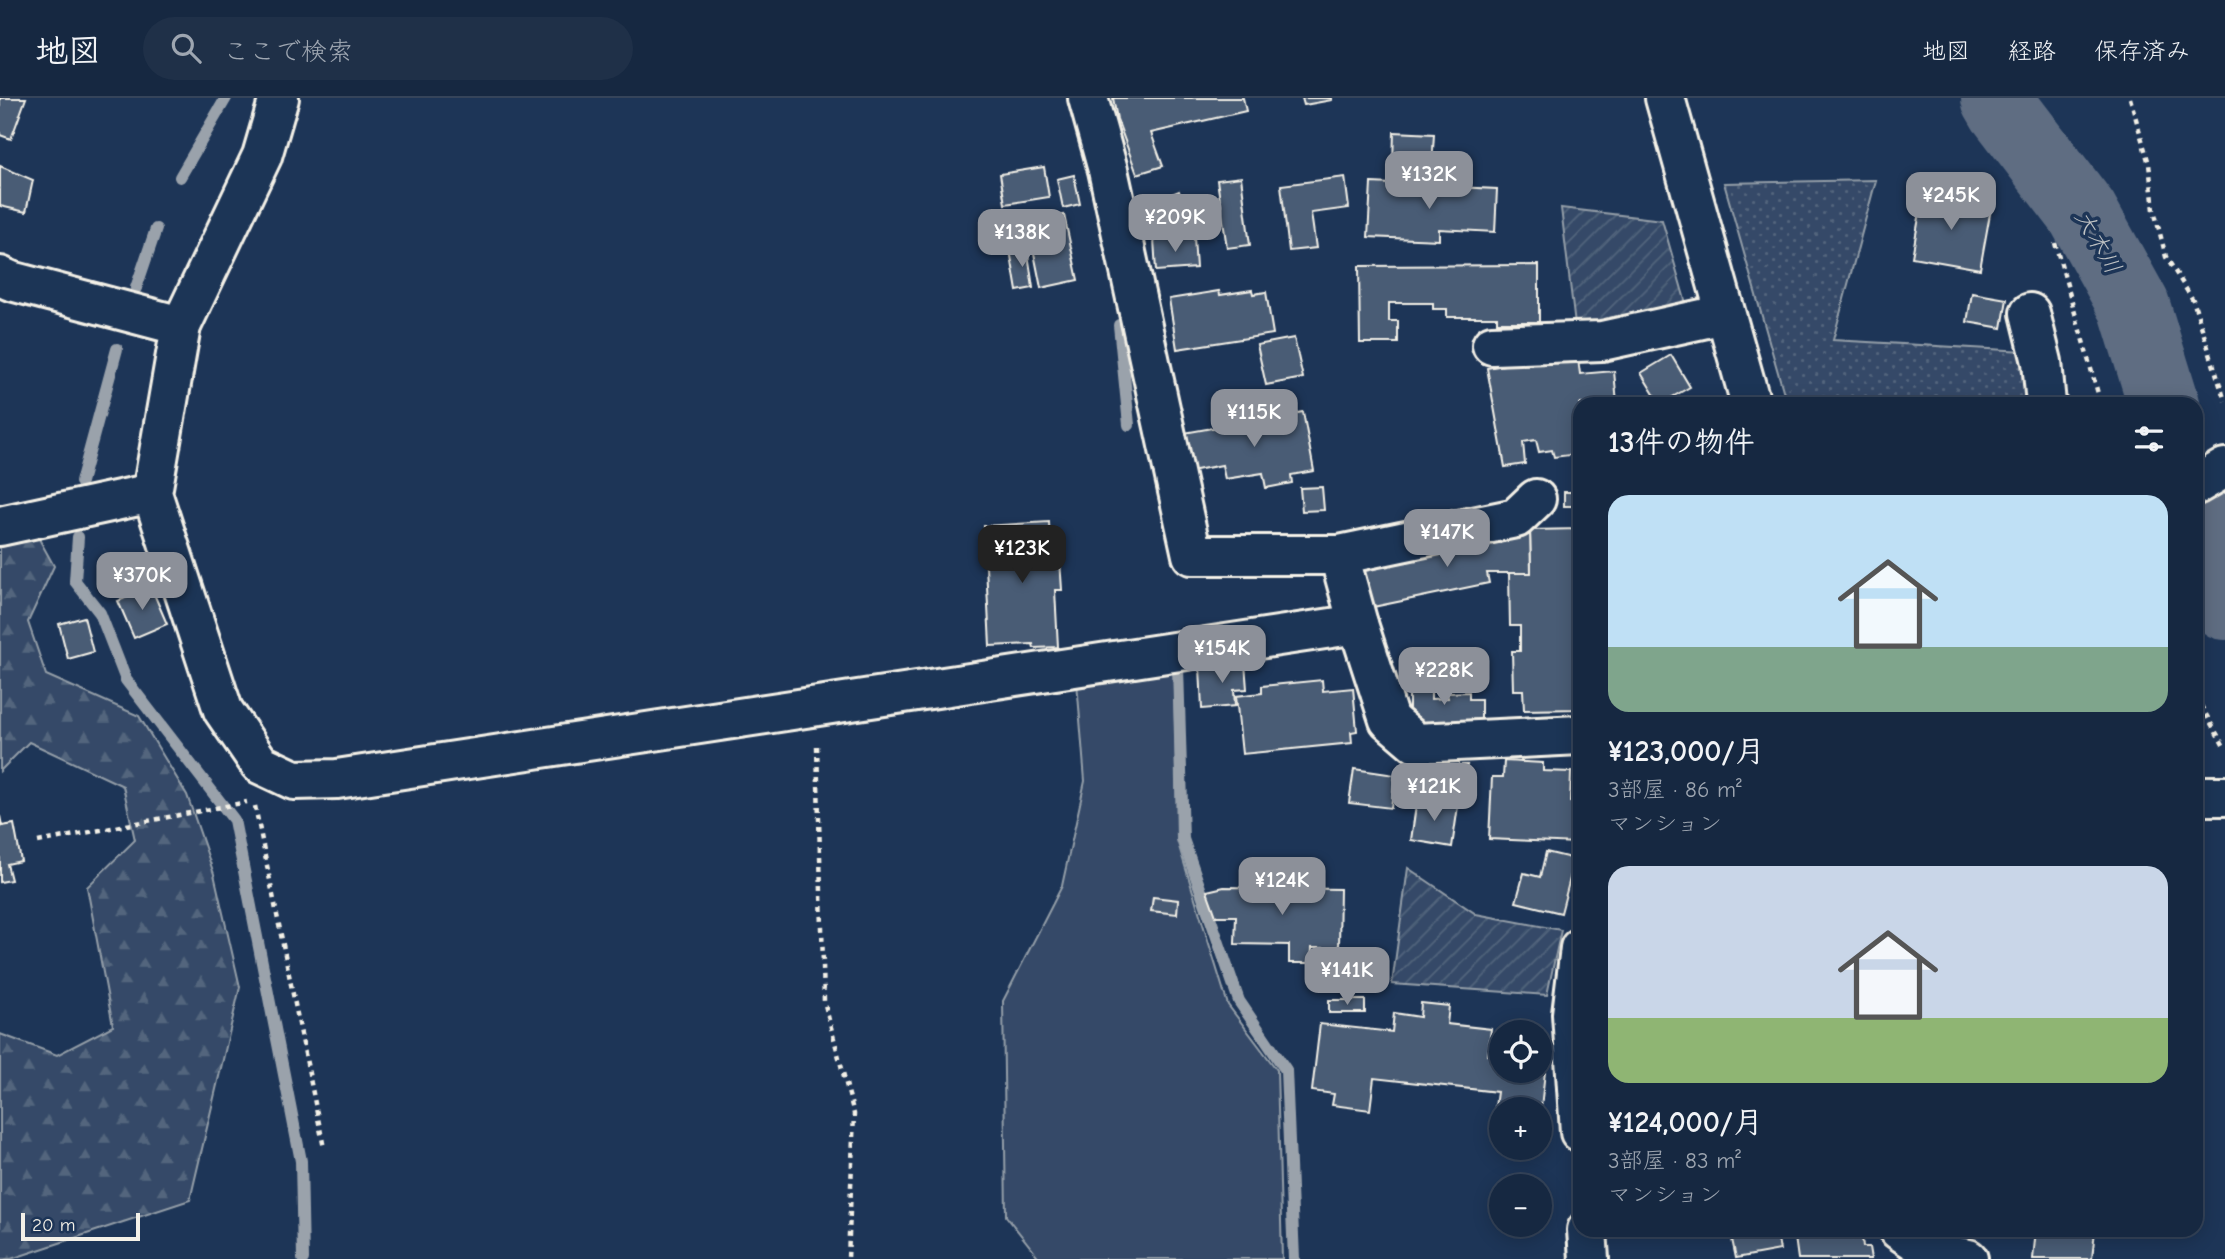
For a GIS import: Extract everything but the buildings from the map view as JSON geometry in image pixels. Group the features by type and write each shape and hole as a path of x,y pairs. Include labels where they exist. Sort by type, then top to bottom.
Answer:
{"street":[{"path":"279,98 262,156 181,326 152,493 223,710 260,764 294,780 337,779 1357,624"},
{"path":"1088,98 1108,170 1192,555 1339,555 1516,518 1536,499"},
{"path":"1665,98 1749,397"},
{"path":"0,276 181,326"},
{"path":"2030,313 2042,362 2045,397"},
{"path":"1492,345 1602,341 1725,314"},
{"path":"2203,481 2225,468"},
{"path":"0,526 152,493"},
{"path":"1339,555 1357,624 1389,720 1416,743 1573,735"},
{"path":"2203,796 2225,796"},
{"path":"1573,1006 1573,1025"},
{"path":"1587,1237 1589,1259"},
{"path":"1909,1237 1931,1252 1968,1259"},
{"path":"1982,1237 1988,1259"}],"path":[{"path":"2130,98 2149,164 2154,210 2166,257 2193,300 2225,401"},
{"path":"2055,243 2099,397"},
{"path":"816,706 824,1002 854,1114 848,1259"},
{"path":"2203,709 2225,748"},
{"path":"38,842 253,800 324,1148"}],"green space":[{"path":"1876,180 1833,340 2024,351 2033,397 1785,397 1724,183"},
{"path":"1561,208 1662,220 1687,307 1575,325"},
{"path":"38,537 54,566 28,622 46,675 139,716 187,795 214,874 240,987 190,1200 11,1259 0,1259 0,1034 57,1055 113,1026 87,887 135,840 123,786 29,742 0,771 0,545"},
{"path":"1174,667 1177,840 1228,1005 1277,1070 1282,1259 1040,1259 1006,1216 1003,1001 1062,886 1085,781 1077,682"},
{"path":"1408,868 1476,914 1561,930 1547,995 1392,984"}],"waterway":[{"path":"180,177 226,98"},
{"name":"大木川","path":"1997,98 2082,212 2134,306 2162,397"},
{"path":"136,288 156,229"},
{"path":"1119,325 1129,425"},
{"path":"81,482 117,349"},
{"name":"大木川","path":"2203,534 2225,604"},
{"path":"78,537 75,581 100,613 126,680 234,820 301,1161 303,1259"},
{"path":"1178,667 1183,839 1239,1001 1286,1070 1294,1259"}]}
